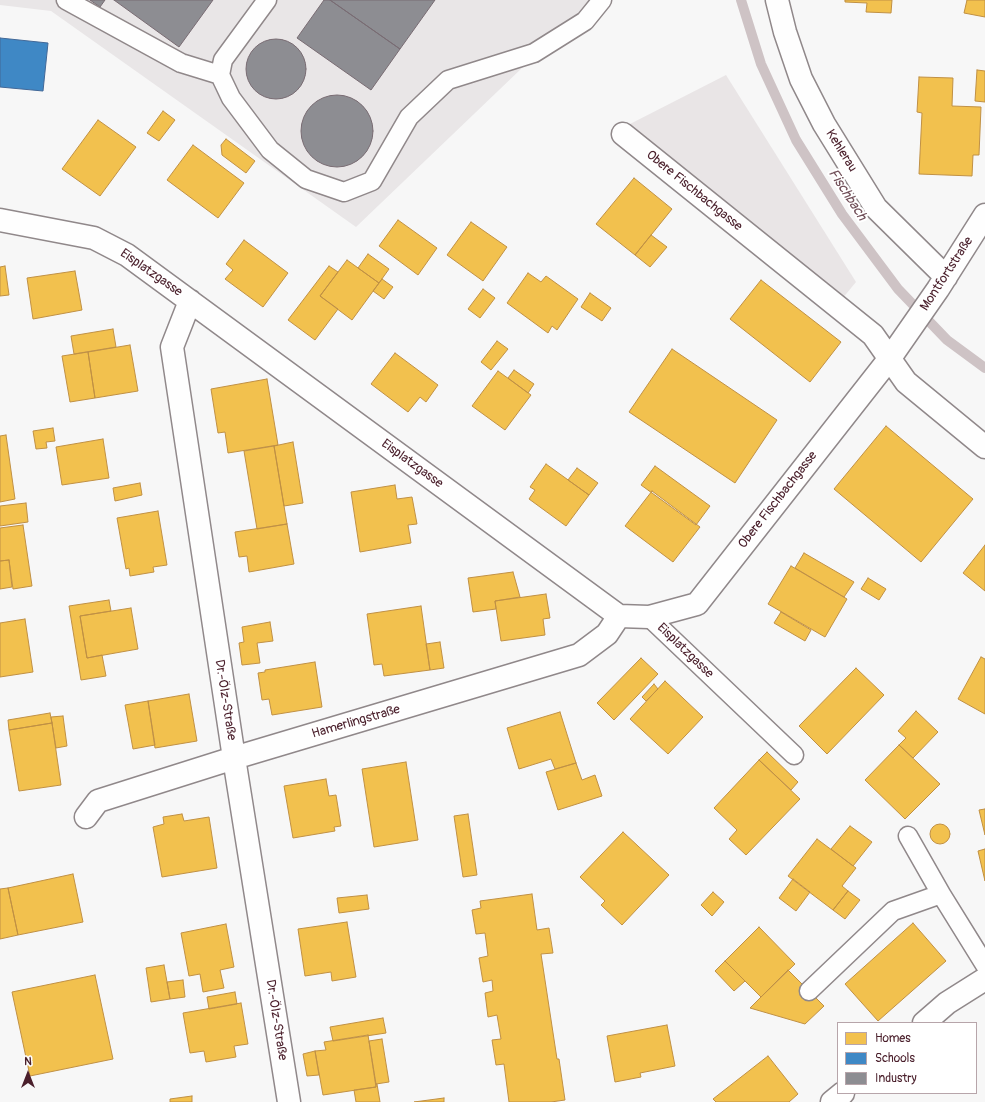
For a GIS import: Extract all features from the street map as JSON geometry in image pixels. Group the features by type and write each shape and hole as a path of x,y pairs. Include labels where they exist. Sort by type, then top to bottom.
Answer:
{"street":[{"name":"Kehlerau","path":"777,0 785,32 801,78 824,124 876,208 942,283"},
{"name":"Obere Fischbachgasse","path":"624,134 873,335 906,382 985,447"},
{"name":"Montfortstraße","path":"908,333 985,215"},
{"name":"Eisplatzgasse","path":"0,220 94,238 127,255 619,616 649,617"},
{"name":"Dr.-Ölz-Straße","path":"190,301 172,347 234,758 289,1102"},
{"name":"Obere Fischbachgasse","path":"649,617 697,604 908,333"},
{"name":"Hamerlingstraße","path":"86,817 98,801 234,758 579,655 607,634 619,616"},
{"path":"925,1022 947,1003 985,979"},
{"path":"832,1102 842,1094"}],"lane":[{"path":"66,0 181,62 220,75"},
{"path":"268,0 223,60 220,75 231,98 270,150 306,179 344,192 372,181 409,117 448,80 534,53 585,21 602,0"},
{"name":"Eisplatzgasse","path":"649,617 794,755"},
{"path":"908,836 941,894 985,965"},
{"path":"809,991 893,911 941,894"}],"shaded area":[{"path":"0,0 593,0 356,227 51,11 0,5"},
{"path":"726,75 856,282 842,299 630,124"}],"building: Homes":[{"path":"845,0 892,0 891,13 866,12 867,3 845,2"},
{"path":"967,0 985,0 985,17 964,13"},
{"path":"977,70 985,71 985,102 975,101"},
{"path":"919,77 953,78 952,106 981,107 979,155 973,155 972,176 919,174 922,113 917,112"},
{"path":"163,111 175,120 159,141 147,133"},
{"path":"98,120 136,147 100,196 62,169"},
{"path":"226,139 255,161 246,173 222,155 221,145"},
{"path":"193,145 244,183 218,218 167,180"},
{"path":"634,178 672,209 635,255 596,224"},
{"path":"398,220 437,248 418,275 379,246"},
{"path":"471,222 507,247 483,281 447,255"},
{"path":"651,235 667,247 650,267 635,255"},
{"path":"244,240 288,273 263,307 225,279 233,270 226,264"},
{"path":"368,254 389,269 379,283 358,268"},
{"path":"347,260 379,283 352,320 320,296"},
{"path":"5,266 9,295 0,296 0,267"},
{"path":"329,266 338,272 320,296 338,309 315,340 288,320"},
{"path":"75,271 82,310 33,319 27,278"},
{"path":"528,273 541,282 546,276 578,299 557,330 552,326 548,333 507,303"},
{"path":"382,279 393,287 384,299 373,291"},
{"path":"761,280 841,342 810,382 730,319"},
{"path":"483,289 495,298 480,318 468,309"},
{"path":"590,293 611,308 602,321 581,307"},
{"path":"113,329 116,347 74,354 71,336"},
{"path":"497,341 508,349 491,370 481,362"},
{"path":"130,345 138,391 95,398 88,352"},
{"path":"672,349 777,420 735,483 629,412"},
{"path":"88,352 95,398 70,402 62,356"},
{"path":"395,353 438,385 426,402 420,397 408,412 371,384"},
{"path":"514,370 534,384 528,393 508,378"},
{"path":"498,371 531,395 505,430 472,406"},
{"path":"267,379 278,445 228,453 225,432 218,433 211,389"},
{"path":"886,426 973,499 921,562 834,489"},
{"path":"53,428 55,441 46,442 47,448 36,449 33,431"},
{"path":"6,435 15,499 0,502 0,436"},
{"path":"103,439 109,478 62,485 56,447"},
{"path":"293,442 303,503 284,506 274,446"},
{"path":"274,446 287,524 257,529 244,451"},
{"path":"546,464 589,495 566,526 529,499 535,490 530,487"},
{"path":"655,466 710,506 696,525 641,485"},
{"path":"577,468 598,483 589,495 568,480"},
{"path":"140,483 142,495 115,501 113,488"},
{"path":"395,485 397,499 412,497 417,524 408,525 411,543 360,552 351,492"},
{"path":"652,491 700,527 673,562 625,526"},
{"path":"26,503 28,522 0,526 0,506"},
{"path":"158,511 167,565 153,567 154,572 130,576 129,568 126,569 117,518"},
{"path":"287,524 294,564 249,572 247,556 239,557 235,532"},
{"path":"23,525 32,586 13,589 9,560 0,561 0,528"},
{"path":"985,545 985,591 963,573"},
{"path":"804,553 854,582 844,597 795,568"},
{"path":"9,560 12,587 0,589 0,561"},
{"path":"791,566 847,599 825,637 768,604"},
{"path":"513,572 520,597 495,601 496,609 473,612 468,578"},
{"path":"868,578 886,589 879,600 861,589"},
{"path":"546,594 550,618 543,619 545,635 501,641 495,601"},
{"path":"109,600 111,611 80,616 87,658 102,655 106,676 81,680 69,606"},
{"path":"421,606 430,670 384,676 382,664 374,665 367,614"},
{"path":"131,608 138,649 87,658 80,616"},
{"path":"781,612 811,630 805,641 774,623"},
{"path":"25,619 33,672 0,677 0,623"},
{"path":"270,622 273,641 257,643 260,663 242,665 239,643 244,642 242,627"},
{"path":"440,642 444,668 430,670 426,644"},
{"path":"981,657 985,659 985,714 958,699"},
{"path":"641,658 658,674 614,720 597,703"},
{"path":"315,662 322,707 272,715 269,699 262,700 258,673 265,672 265,670"},
{"path":"856,668 884,695 827,754 799,726"},
{"path":"665,681 703,717 668,754 630,719"},
{"path":"654,684 658,689 646,701 642,697"},
{"path":"189,694 197,741 155,748 148,701"},
{"path":"148,701 155,745 133,749 125,705"},
{"path":"916,711 938,732 913,758 899,745 906,738 898,731"},
{"path":"560,712 576,763 555,769 551,759 519,769 507,728"},
{"path":"50,713 52,723 9,730 8,720"},
{"path":"63,716 67,746 56,748 51,717"},
{"path":"52,723 61,785 19,791 9,730"},
{"path":"899,745 940,784 905,819 865,780"},
{"path":"767,752 798,782 791,790 759,760"},
{"path":"759,760 800,799 746,855 729,839 737,830 714,808"},
{"path":"406,762 418,840 374,847 362,769"},
{"path":"576,763 582,780 595,775 602,796 558,810 546,772"},
{"path":"326,779 329,796 336,795 341,826 334,827 335,831 293,838 284,786"},
{"path":"985,809 985,835 979,810"},
{"path":"182,814 184,821 209,817 217,868 162,877 153,827 164,824 163,817"},
{"path":"468,814 477,875 463,877 454,816"},
{"path":"940,824 947,827 950,834 947,841 940,844 933,841 930,834 933,827"},
{"path":"850,826 872,842 853,866 831,849"},
{"path":"623,832 669,875 622,925 601,905 605,901 580,877"},
{"path":"817,839 856,868 842,886 848,891 833,910 788,876"},
{"path":"985,849 985,881 978,851"},
{"path":"73,874 83,922 18,935 8,888"},
{"path":"793,879 810,892 796,911 779,898"},
{"path":"8,888 18,935 0,939 0,889"},
{"path":"848,891 860,900 845,919 833,910"},
{"path":"713,892 724,902 712,916 701,905"},
{"path":"532,894 537,930 549,928 553,953 541,954 557,1059 559,1059 565,1100 551,1102 509,1102 504,1064 496,1065 492,1040 501,1039 497,1015 488,1017 485,993 493,991 492,980 483,982 479,958 488,956 485,933 476,934 472,910 481,908 480,901"},
{"path":"367,895 369,909 339,913 337,898"},
{"path":"347,922 356,977 332,981 331,972 305,976 298,929"},
{"path":"913,923 946,961 878,1021 845,984"},
{"path":"226,924 234,967 220,970 224,988 203,992 200,974 189,976 181,933"},
{"path":"759,927 795,964 761,997 725,961"},
{"path":"725,961 745,981 734,991 715,971"},
{"path":"164,965 170,999 151,1002 146,968"},
{"path":"788,970 824,1006 805,1024 750,1008"},
{"path":"95,975 113,1059 30,1076 12,992"},
{"path":"183,980 185,997 170,999 167,982"},
{"path":"235,992 237,1004 209,1009 207,997"},
{"path":"241,1003 248,1044 234,1046 236,1057 206,1062 204,1051 190,1053 183,1013"},
{"path":"383,1018 386,1033 333,1041 330,1027"},
{"path":"667,1025 675,1066 640,1073 641,1077 615,1082 607,1036"},
{"path":"368,1035 376,1087 323,1095 315,1051 326,1050 324,1042"},
{"path":"382,1039 389,1082 376,1084 369,1041"},
{"path":"315,1051 319,1075 307,1076 303,1054"},
{"path":"768,1056 798,1094 789,1102 716,1102 713,1099"},
{"path":"376,1084 380,1102 356,1102 354,1090 376,1087"},
{"path":"192,1096 192,1102 170,1102 170,1099"},
{"path":"444,1098 444,1102 414,1102"}],"building: Schools":[{"path":"0,38 48,43 43,91 0,87"}],"building: Industry":[{"path":"90,0 105,0 100,7"},
{"path":"114,0 213,0 179,47"},
{"path":"324,0 330,0 400,49 371,90 297,38"},
{"path":"330,0 435,0 400,49"},
{"path":"270,39 282,39 298,47 304,57 306,69 304,81 298,91 282,99 270,99 254,91 246,75 246,63 254,47"},
{"path":"337,95 357,101 367,111 373,131 367,151 357,161 337,167 317,161 307,151 301,131 307,111 317,101"}],"waterway":[{"name":"Fischbach","path":"741,0 761,64 796,140 842,214 898,289 947,340 985,368"}]}
